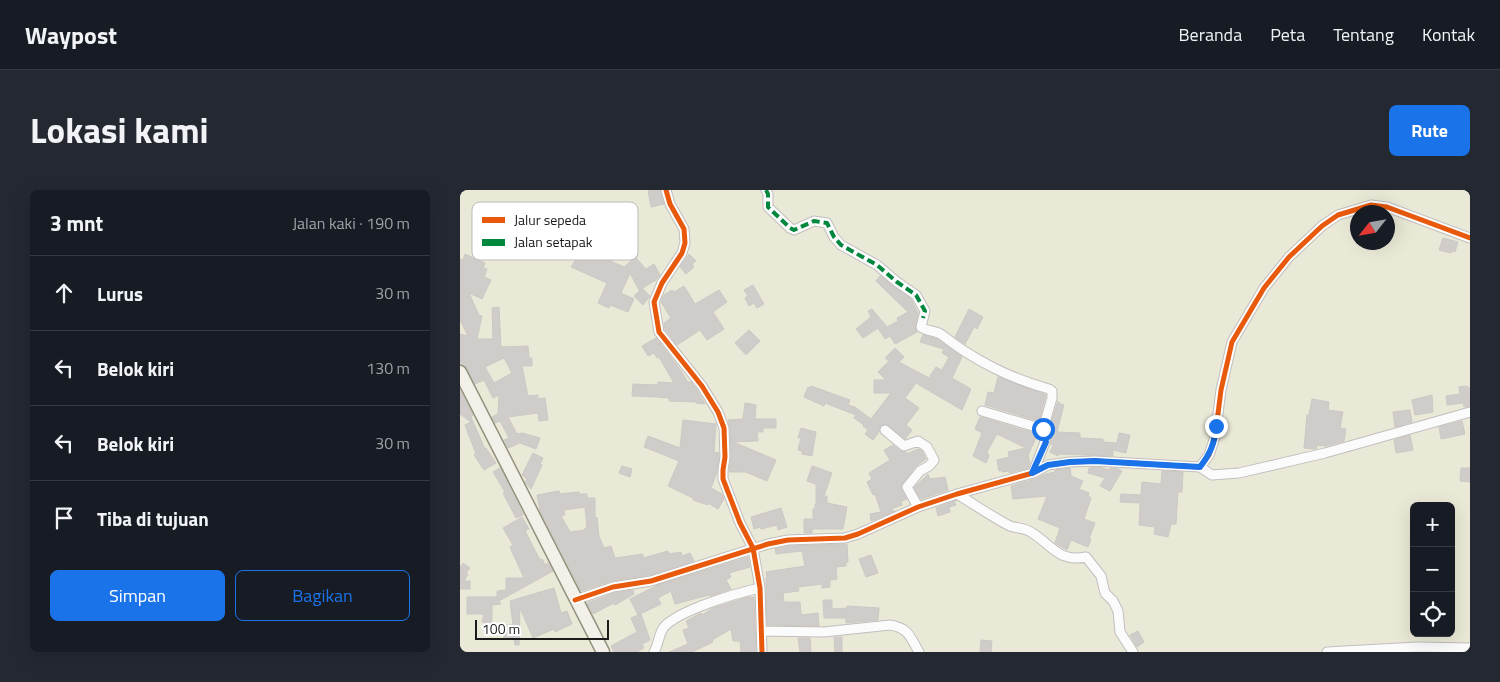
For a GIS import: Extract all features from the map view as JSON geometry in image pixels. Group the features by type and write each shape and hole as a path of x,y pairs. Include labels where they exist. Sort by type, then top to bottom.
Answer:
{"main road":[{"path":"460,372 603,652"}],"street":[{"path":"666,190 670,204 684,229 685,242 682,253 662,284 654,302 659,332 702,386 718,412 724,428 725,458 723,480 753,548 760,588 762,652"},
{"path":"766,190 768,194 768,207 790,228 794,230 814,221 827,223 834,237 841,245 877,265 916,295 925,311 921,327 924,330 941,334 973,357 1011,375 1049,388 1052,391 1052,398 1043,429 1046,442 1032,473"},
{"path":"1200,467 1209,455 1215,438 1221,390 1232,342 1264,288 1289,257 1322,226 1338,216 1371,205 1387,207 1470,238"},
{"path":"982,411 1043,429"},
{"path":"575,600 613,587 651,580 753,548 788,540 845,538 918,507 1032,473 1048,465 1095,461 1200,467 1212,475 1240,473 1324,453 1470,412"},
{"path":"885,430 904,446 918,441 923,443 934,460 929,466 920,471 907,487 918,507"},
{"path":"957,494 1011,526 1028,531 1055,552 1065,557 1076,559 1086,557 1101,576 1105,593 1113,601 1118,611 1120,632 1133,652"},
{"path":"654,652 662,630 676,618 691,610 734,594 760,588"},
{"path":"761,631 824,632 890,626 906,630 919,652"},
{"path":"1327,652 1417,647 1470,648"}],"shaded area":[{"path":"460,190 1470,190 1470,652 460,652"}],"building":[{"path":"660,190 664,204 651,207 648,191"},
{"path":"1443,238 1458,242 1455,252 1439,250"},
{"path":"465,254 472,257 472,260 485,263 483,268 487,269 484,277 491,280 482,299 469,293 479,315 482,316 477,339 493,339 492,308 499,307 501,347 528,346 529,358 532,358 532,366 522,366 528,396 538,395 538,399 545,398 548,420 539,421 538,413 508,417 517,434 522,433 540,438 536,449 520,443 508,448 504,440 509,438 500,421 495,423 492,417 498,414 499,395 493,398 484,380 475,384 467,368 460,364 460,334 468,336 460,320 460,259 463,260","holes":["504,358 512,373 494,383 485,367"]},
{"path":"689,254 696,261 692,264 694,267 686,274 680,267"},
{"path":"575,260 608,260 624,267 632,260 638,260 646,269 654,264 660,275 656,280 639,290 630,273 621,293 634,299 628,312 610,305 609,308 598,303 607,283 571,267"},
{"path":"880,276 911,299 918,313 915,326 917,332 895,344 890,336 885,339 878,328 863,338 856,329 871,317 868,311 872,309 887,327 898,321 897,318 908,312 876,281"},
{"path":"753,285 764,304 757,308 754,303 749,306 745,298 748,296 744,290"},
{"path":"684,286 695,304 719,290 727,302 713,312 724,329 707,340 700,330 677,345 665,329 664,323 671,318 661,302 664,295"},
{"path":"642,288 650,296 643,305 634,296"},
{"path":"969,309 983,317 977,329 974,327 965,344 955,337"},
{"path":"749,330 760,341 746,355 735,343"},
{"path":"923,335 937,339 962,357 952,378 971,389 962,410 916,383 905,398 919,408 906,425 912,430 905,439 886,424 880,426 879,432 873,440 865,434 868,430 864,425 854,418 856,415 825,403 824,406 804,397 808,387 811,388 811,386 850,400 848,405 855,407 871,419 891,393 874,393 874,380 886,380 878,372 889,361 885,358 895,348 904,357 899,362 929,378 936,367 942,370 949,357 942,353 944,349 920,342"},
{"path":"656,338 688,382 691,382 697,390 705,404 669,401 669,398 632,396 633,384 658,385 658,382 674,383 659,357 657,358 654,353 648,356 642,346"},
{"path":"998,377 1046,395 1039,421 985,405 988,392 994,393"},
{"path":"1467,386 1470,388 1470,406 1464,407 1463,403 1447,405 1446,396 1460,394 1459,387"},
{"path":"460,390 473,415 471,417 485,449 496,463 484,470 474,455 476,454 465,425 471,422 460,414"},
{"path":"1432,395 1433,412 1415,415 1412,400"},
{"path":"1312,399 1329,402 1328,410 1343,412 1340,428 1346,429 1344,441 1326,446 1317,445 1316,449 1304,448 1307,415 1309,415"},
{"path":"1058,401 1058,403 1064,405 1057,432 1080,433 1080,438 1103,439 1103,442 1117,443 1119,433 1130,435 1126,453 1113,450 1113,456 1059,454 1058,456 1050,452 1053,445 1051,444 1049,429"},
{"path":"745,403 756,405 755,419 776,419 776,428 763,428 763,432 757,432 758,441 733,442 776,460 767,481 746,472 729,472 731,457 728,420 743,419"},
{"path":"1410,410 1412,422 1395,427 1393,412"},
{"path":"980,417 1037,434 1038,439 1036,438 1028,455 1030,464 1028,468 1009,473 1009,471 999,471 997,460 1009,457 1008,452 1026,448 997,434 987,452 989,456 986,463 973,456 982,433 975,429"},
{"path":"683,420 716,424 714,452 719,453 719,457 717,472 711,488 722,494 724,499 718,509 708,503 708,505 693,500 693,498 668,486 679,461 644,447 648,436 680,448"},
{"path":"1462,421 1465,434 1441,439 1439,427"},
{"path":"801,428 816,432 812,456 802,454 802,451 798,450 801,438 798,438"},
{"path":"1410,435 1413,450 1396,453 1394,440"},
{"path":"893,445 907,454 918,449 922,451 926,459 915,467 902,484 901,489 907,499 901,501 902,505 889,510 895,511 871,521 870,514 881,512 875,494 873,495 867,482 872,479 869,473 890,460 884,450"},
{"path":"533,453 543,458 540,464 542,465 531,489 525,482 527,479 522,475"},
{"path":"622,466 632,469 630,477 619,473"},
{"path":"812,466 832,473 824,496 827,496 827,503 847,507 843,529 812,529 812,533 804,533 804,519 813,519 813,509 815,509 816,504 816,484 807,481"},
{"path":"1099,467 1109,470 1110,468 1116,468 1122,471 1110,491 1100,486 1105,478 1088,473 1089,468"},
{"path":"500,468 523,515 516,518 503,493 505,492 493,472"},
{"path":"1070,468 1071,476 1083,481 1079,489 1089,493 1088,496 1091,498 1084,519 1095,523 1088,547 1071,540 1067,550 1055,543 1060,528 1038,519 1047,496 1013,499 1011,486 1055,472 1055,470"},
{"path":"1461,468 1470,468 1470,482 1460,481"},
{"path":"1162,471 1183,472 1182,492 1178,492 1176,524 1171,524 1168,537 1154,534 1155,527 1139,525 1140,503 1120,502 1121,494 1141,495 1142,482 1161,484"},
{"path":"928,474 930,479 945,477 948,490 921,499 914,488"},
{"path":"559,491 560,494 579,492 579,494 587,494 587,498 595,498 595,518 597,517 599,536 604,548 611,546 615,558 643,554 643,558 668,551 669,554 681,552 682,556 690,553 694,561 650,575 611,581 581,591 540,511 537,495","holes":["585,507 587,528 570,532 561,516 565,515 564,510"]},
{"path":"954,501 956,505 949,507 950,512 938,516 936,508"},
{"path":"781,508 787,527 778,530 777,525 754,529 751,517"},
{"path":"522,517 529,529 525,531 540,560 542,559 545,565 548,563 553,571 499,601 501,604 492,605 492,624 482,622 484,614 467,614 467,597 497,597 497,591 506,590 506,578 524,578 510,547 513,545 503,528"},
{"path":"847,544 848,562 846,562 846,566 836,567 837,579 830,580 830,587 822,588 822,584 798,587 799,591 783,593 784,602 800,602 801,615 818,613 819,626 767,625 766,572 805,566 802,551 776,554 775,549 789,546"},
{"path":"871,555 878,573 866,577 859,559"},
{"path":"748,557 750,567 729,573 731,577 726,580 731,589 675,604 671,591 658,598 661,604 638,615 630,599 658,585"},
{"path":"463,563 470,568 466,573 468,574 464,581 470,581 470,589 460,589 460,567"},
{"path":"554,588 561,613 567,611 572,624 555,632 554,629 533,638 520,608 519,645 515,645 514,639 504,638 504,625 513,625 510,601"},
{"path":"633,590 634,594 615,605 614,603 593,614 587,603 615,593"},
{"path":"748,597 754,597 756,652 741,652 740,641 733,641 731,629 712,640 713,642 692,652 669,652 688,644 683,630 689,628 686,621 701,613 702,615 713,608"},
{"path":"823,600 832,600 832,609 847,608 847,606 879,608 878,620 846,623 846,618 824,618"},
{"path":"641,614 650,640 642,644 644,648 637,652 614,652 611,646 637,632 631,618"},
{"path":"1138,631 1144,642 1137,647 1130,635"},
{"path":"834,637 842,637 842,652 835,652"},
{"path":"798,638 810,638 811,652 800,652"},
{"path":"981,640 992,641 991,652 980,652"}],"marked path":[{"path":"766,190 768,194 768,207 790,228 794,230 814,221 827,223 834,237 841,245 877,265 916,295 925,311 923,318"}],"cycle path":[{"path":"666,190 670,204 684,229 685,243 682,253 662,283 654,302 659,332 702,386 718,412 724,428 725,457 723,479 740,523 753,548 760,588 762,652"},
{"path":"575,600 613,587 651,581 768,544 788,540 845,538 918,507 1033,473 1048,465 1095,461 1200,467 1209,455 1215,437 1221,390 1232,342 1264,288 1289,257 1322,226 1338,215 1371,205 1387,207 1470,238"}],"route":[{"path":"1043,429 1046,442 1032,473 1048,465 1095,461 1200,467 1209,455 1215,438 1216,426"}]}
